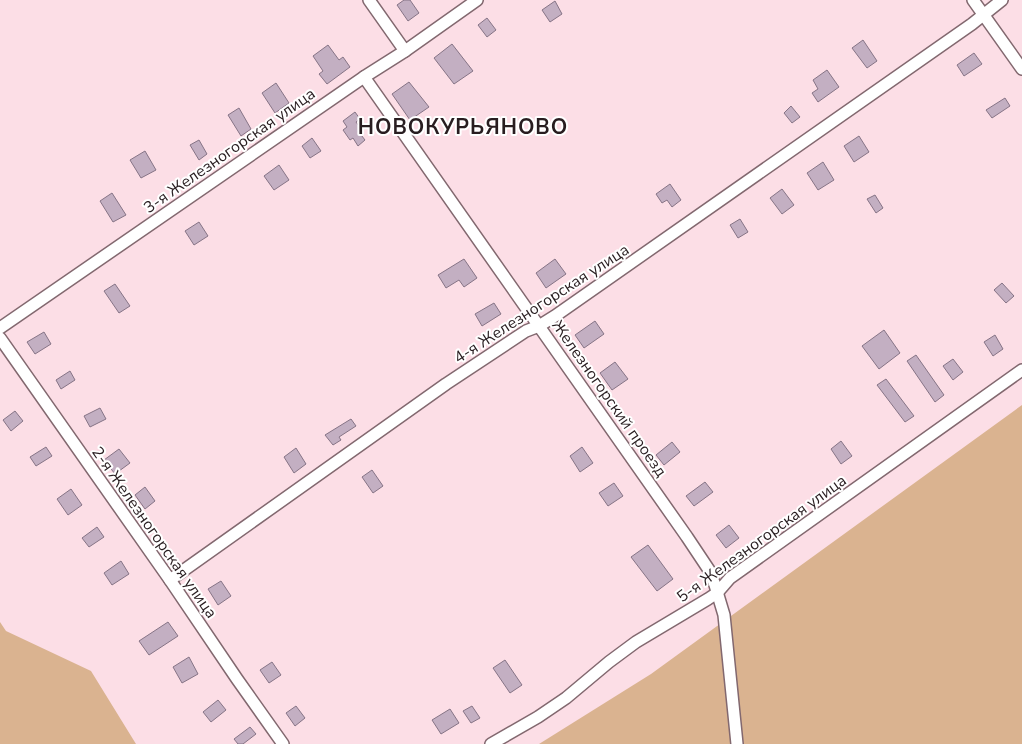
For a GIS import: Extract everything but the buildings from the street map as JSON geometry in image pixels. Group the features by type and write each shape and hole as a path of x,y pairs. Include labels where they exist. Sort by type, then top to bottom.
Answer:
{"street":[{"path":"369,0 405,51"},
{"name":"3-я Железногорская улица","path":"0,328 477,0"},
{"path":"974,0 1022,70"},
{"name":"4-я Железногорская улица","path":"170,580 446,384 526,331 539,326 555,316 984,15 1002,0"},
{"name":"Железногорский проезд","path":"364,77 709,570 724,615 737,744"},
{"name":"2-я Железногорская улица","path":"0,338 283,744"},
{"name":"5-я Железногорская улица","path":"491,744 538,717 566,698 636,642 708,600 730,578 1022,370"}],"shaded area":[{"path":"1022,405 1022,744 539,744 651,674"},
{"path":"0,622 6,631 91,671 136,744 0,744"}],"district":[{"name":"НОВОКУРЬЯНОВО","path":"463,127"}]}
